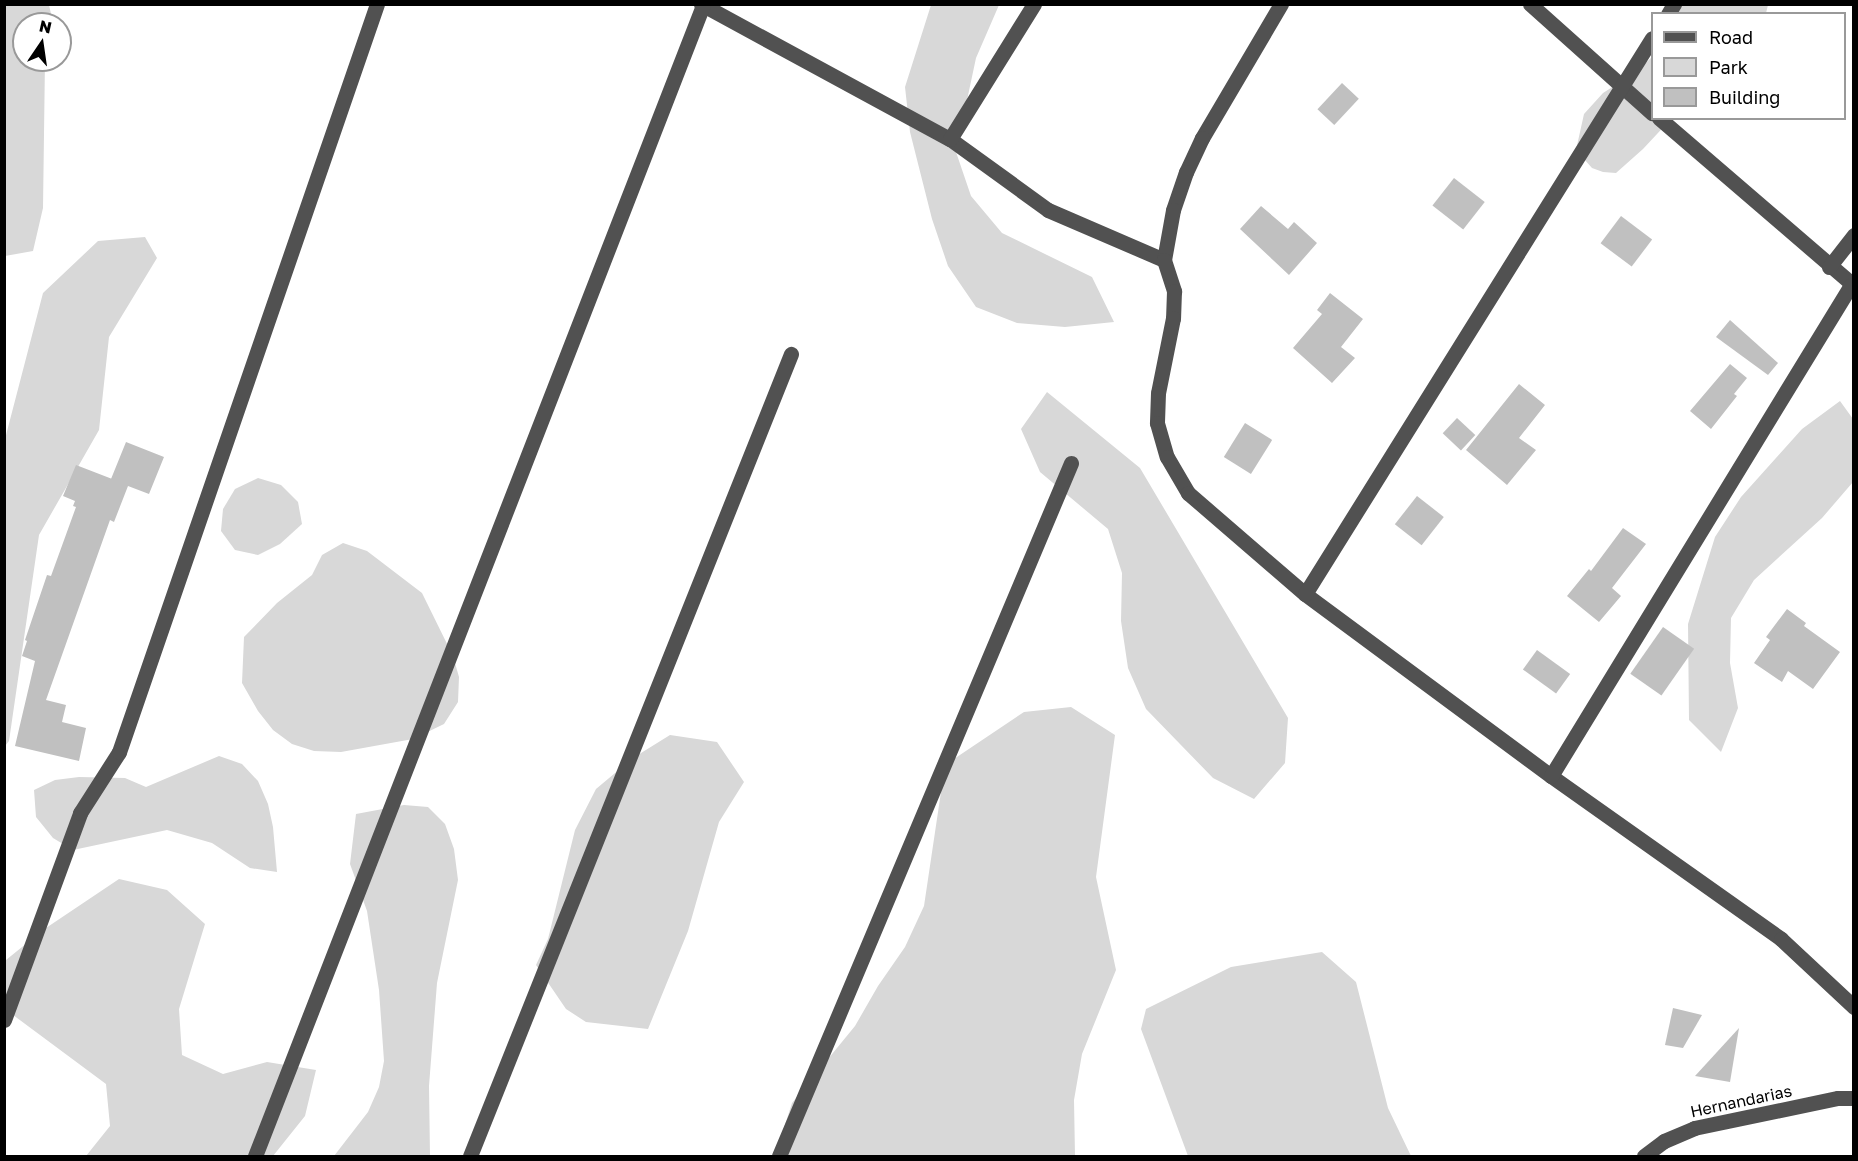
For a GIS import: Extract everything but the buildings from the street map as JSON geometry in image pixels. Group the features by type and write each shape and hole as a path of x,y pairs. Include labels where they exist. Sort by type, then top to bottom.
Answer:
{"street":[{"path":"4,1020 80,813 119,752 377,4"},
{"path":"950,139 1034,4"},
{"path":"1281,4 1202,138 1186,172 1173,210 1164,260 1174,291 1173,309 1158,393 1157,423 1167,457 1188,493 1305,594 1551,776 1781,939 1854,1007"},
{"path":"1530,4 1651,111"},
{"path":"255,1156 702,5 950,139 1048,210 1164,260"},
{"path":"1305,594 1651,41"},
{"path":"1551,776 1852,285 1661,120"},
{"path":"1829,267 1854,235"},
{"path":"470,1156 791,354"},
{"path":"778,1156 1071,463"},
{"name":"Hernandarias","path":"1644,1156 1664,1141 1694,1128 1838,1098 1854,1098"}],"green space":[{"path":"5,4 49,5 51,12 12,12 12,72 45,72 43,208 33,251 5,256"},
{"path":"931,5 999,5 976,58 956,152 971,196 1002,233 1092,277 1114,322 1065,327 1017,323 976,307 948,266 932,219 910,132 905,87"},
{"path":"1679,5 1768,5 1766,12 1677,12"},
{"path":"1651,58 1651,120 1670,120 1616,173 1592,168 1576,150 1584,114 1603,93 1636,72"},
{"path":"145,237 157,258 109,337 99,430 39,535 9,741 5,746 5,439 43,293 98,241"},
{"path":"1047,392 1140,468 1288,718 1285,763 1254,799 1213,778 1146,709 1128,668 1121,621 1122,573 1108,529 1040,472 1021,429"},
{"path":"1840,401 1853,419 1853,482 1822,518 1754,580 1731,618 1730,663 1738,708 1721,752 1689,720 1688,624 1715,537 1741,497 1802,429"},
{"path":"258,478 281,485 298,502 302,524 280,544 258,555 235,550 221,531 223,509 235,489"},
{"path":"343,543 367,551 422,593 453,656 459,677 458,702 444,724 413,739 341,752 314,751 292,744 273,730 258,711 242,683 244,637 277,603 312,575 322,555"},
{"path":"1071,707 1115,735 1096,877 1116,970 1082,1054 1074,1100 1075,1156 775,1156 792,1103 855,1026 878,986 905,947 924,906 945,765 1024,712"},
{"path":"670,735 717,742 744,782 719,822 688,931 648,1029 586,1022 566,1009 536,965 548,939 575,830 596,789 633,758"},
{"path":"219,756 242,764 258,781 268,804 273,827 277,872 250,868 212,843 167,830 73,850 53,838 36,817 34,790 55,780 79,777 125,778 146,787"},
{"path":"404,805 428,807 445,824 454,849 458,880 437,983 429,1086 430,1156 334,1156 368,1112 379,1087 384,1061 379,990 367,911 350,864 356,814"},
{"path":"119,879 167,890 205,924 179,1009 182,1055 223,1074 267,1062 316,1070 305,1116 273,1156 86,1156 110,1126 106,1084 5,1009 4,971 6,960 43,930"},
{"path":"1322,952 1356,982 1388,1108 1411,1156 1188,1156 1141,1029 1146,1009 1231,967"}]}
